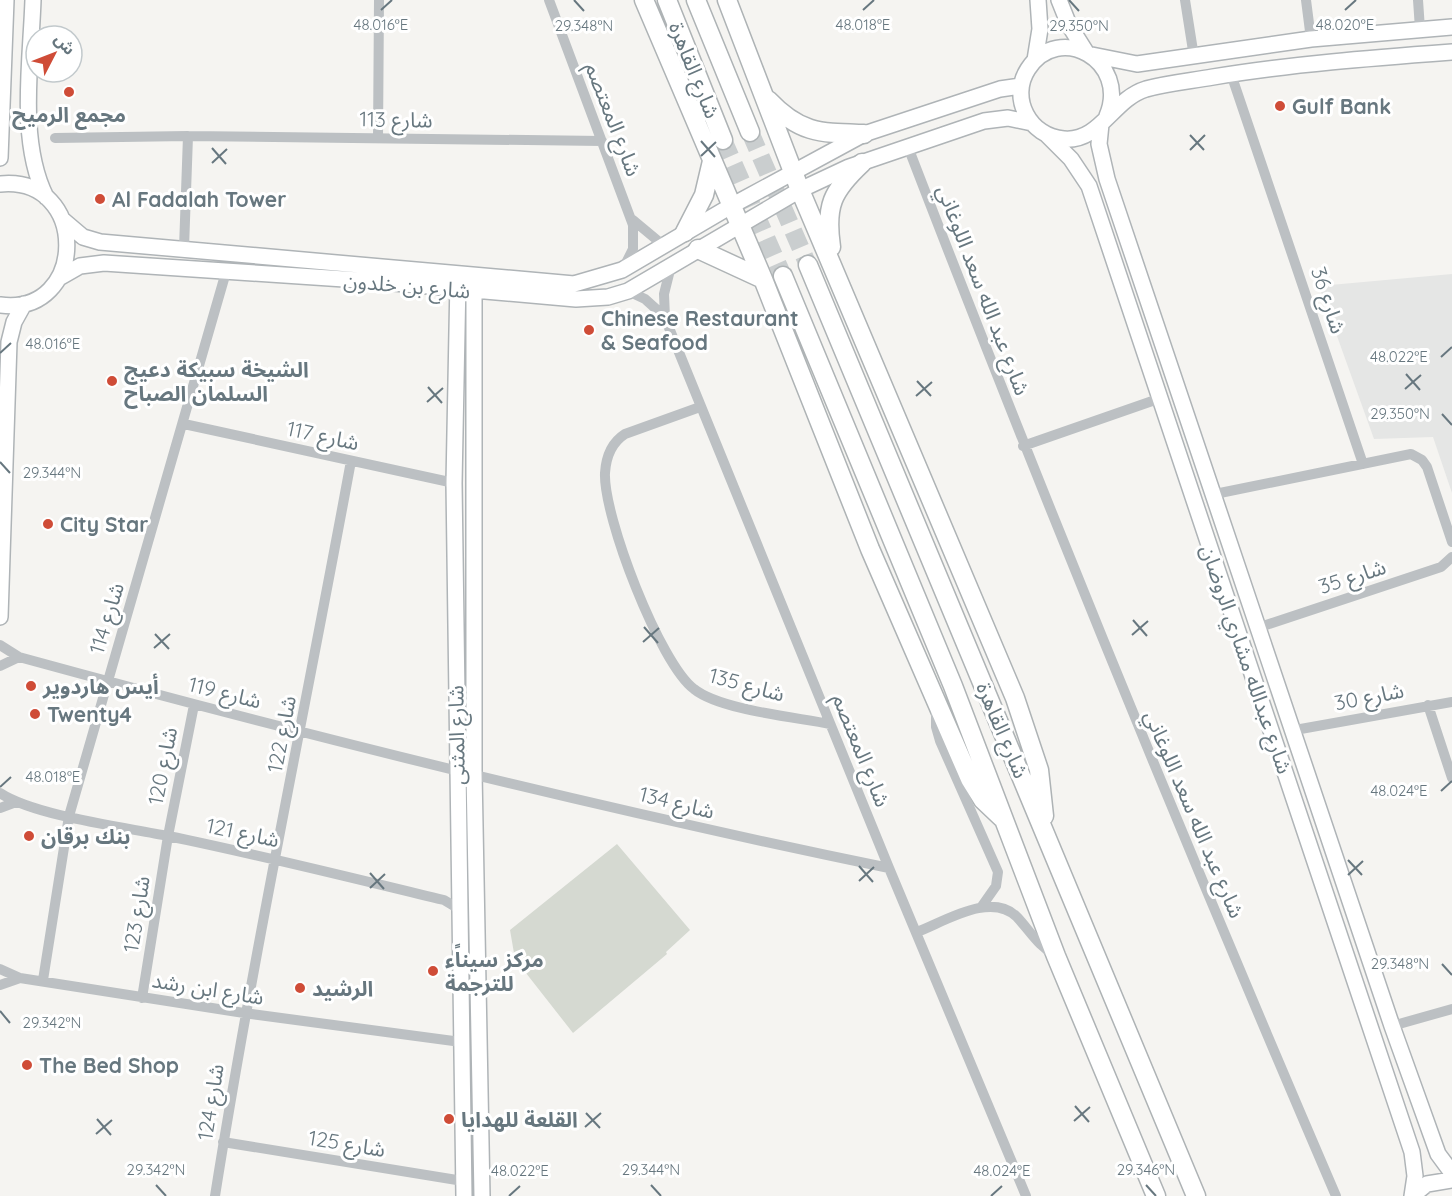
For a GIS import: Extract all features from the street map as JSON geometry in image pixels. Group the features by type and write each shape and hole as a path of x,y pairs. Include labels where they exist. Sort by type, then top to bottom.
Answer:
{"main road":[{"path":"644,0 763,279 870,549 938,704 976,789 990,809 1005,821"},
{"name":"شارع القاهرة","path":"667,0 723,140"},
{"name":"شارع القاهرة","path":"696,0 750,132"},
{"path":"727,0 797,182 1015,698 1039,770 1044,828"},
{"path":"764,96 780,112 804,129 823,133 864,134"},
{"path":"685,232 704,195 712,161"},
{"path":"834,266 829,230 829,207 843,181 862,163"},
{"path":"698,249 763,279"},
{"name":"شارع القاهرة","path":"808,264 1197,1193"},
{"name":"شارع القاهرة","path":"783,276 1005,821 1056,956 1156,1196"}],"street":[{"path":"0,158 6,0"},
{"path":"33,0 30,156 46,197 63,220 69,243 59,278"},
{"path":"378,138 379,0"},
{"name":"شارع المعتصم","path":"549,0 631,217 634,233 633,249 622,270"},
{"path":"1038,0 1048,5 1058,0 1069,25 1088,53 1109,77 1112,97 1104,120"},
{"path":"1038,0 1041,30 1035,60 1024,76 1021,86 1022,106 1032,123 1047,135 1076,139 1086,136 1132,95 1158,87 1318,62 1452,52"},
{"path":"1185,0 1194,57"},
{"path":"1306,0 1311,39"},
{"path":"1418,0 1420,29"},
{"path":"1035,60 1059,48 1088,53 1122,63 1151,63 1311,39 1452,27"},
{"path":"1151,63 1143,72 1142,78 1148,84 1158,87"},
{"name":"شارع 36","path":"1231,74 1363,464"},
{"path":"797,182 864,134 1000,89 1021,86"},
{"path":"976,98 985,108 984,121"},
{"path":"2,107 5,123 11,129 23,130 29,124"},
{"path":"797,182 862,163 984,121 1008,118 1032,123"},
{"name":"شارع عبدالله مشاري الروضان","path":"1104,120 1099,144 1107,179 1260,627 1392,1026 1431,1138 1443,1162 1452,1173"},
{"name":"شارع عبدالله مشاري الروضان","path":"1047,135 1071,159 1089,186 1158,399 1409,1142 1415,1165 1412,1196"},
{"path":"184,248 188,136"},
{"name":"شارع 113","path":"55,138 188,136 603,141"},
{"name":"شارع عبد الله سعد اللوغاني","path":"908,147 1023,446 1194,865 1336,1196"},
{"path":"1089,186 1096,176 1107,179"},
{"name":"شارع بن خلدون","path":"24,304 44,294 59,278 80,266 104,262 359,280 574,284 622,270 731,206 797,182"},
{"name":"شارع بن خلدون","path":"63,220 78,233 94,241 184,248 587,299 628,291 740,225 797,182"},
{"path":"0,184 26,186 46,197"},
{"name":"شارع المعتصم","path":"631,217 663,245"},
{"name":"شارع المعتصم","path":"670,266 663,302 665,318 699,407 1026,1196"},
{"name":"شارع 114","path":"43,980 69,816 226,272"},
{"name":"شارع المثنى","path":"464,1189 456,768 454,483 466,282"},
{"name":"شارع المثنى","path":"466,282 482,1196"},
{"name":"شارع المعتصم","path":"628,291 645,299 665,318"},
{"path":"1128,304 1135,309 1144,308 1149,301"},
{"path":"0,305 24,304"},
{"path":"0,617 9,342 14,322 24,304"},
{"path":"1137,333 1143,327 1151,325 1159,330"},
{"path":"1023,446 1158,399"},
{"path":"0,402 5,405 8,420"},
{"name":"شارع 135","path":"699,407 630,431 612,447 606,465 605,482 624,559 672,662 694,690 722,702 830,724"},
{"name":"شارع 117","path":"184,424 454,483"},
{"path":"1215,494 1411,454 1422,460 1452,542"},
{"name":"شارع 122","path":"244,1013 301,731 351,461"},
{"name":"شارع 35","path":"1260,627 1441,567 1452,557"},
{"name":"شارع 119","path":"0,645 20,657 194,705 456,768"},
{"path":"0,666 20,657"},
{"name":"شارع 30","path":"1294,730 1452,702"},
{"path":"938,704 936,726 940,741 998,872 996,886 982,906"},
{"name":"شارع 120","path":"168,836 194,705"},
{"path":"1428,705 1452,778"},
{"name":"شارع 134","path":"456,768 752,840 889,868"},
{"name":"شارع 121","path":"0,793 16,802 69,816 276,859 444,900 459,909"},
{"path":"0,808 16,802"},
{"name":"شارع 123","path":"142,998 168,836"},
{"path":"1316,863 1321,874 1329,878 1336,874 1337,864"},
{"path":"1331,909 1332,900 1340,894 1343,894 1350,903"},
{"path":"917,932 982,906 1002,909 1013,914 1038,944 1056,956"},
{"name":"شارع ابن رشد","path":"0,969 20,978 142,998 461,1042"},
{"name":"شارع ابن رشد","path":"0,985 20,978"},
{"path":"1392,1026 1452,1009"},
{"name":"شارع 124","path":"215,1196 244,1013"},
{"path":"1409,1142 1415,1149 1423,1151 1430,1146 1431,1138"},
{"name":"شارع 125","path":"223,1142 464,1189"},
{"path":"1412,1196 1427,1184 1452,1180"}],"shaded area":[{"path":"1452,274 1452,493 1433,437 1374,439 1319,286"},
{"path":"617,844 690,930 666,952 667,954 573,1033 515,959 510,930"}],"tunnel":[{"path":"750,132 808,265"},
{"path":"723,140 783,276"}],"place":[{"name":"مجمع الرميح","path":"69,92"},
{"name":"Gulf Bank","path":"1280,106"},
{"name":"Al Fadalah Tower","path":"100,199"},
{"name":"Chinese Restaurant & Seafood","path":"589,330"},
{"name":"الشيخة سبيكة دعيج السلمان الصباح","path":"112,381"},
{"name":"City Star","path":"48,524"},
{"name":"أيس هاردوير","path":"31,686"},
{"name":"Twenty4","path":"35,714"},
{"name":"بنك برقان","path":"29,836"},
{"name":"مركز سيناًء للترجمة","path":"433,971"},
{"name":"الرشيد","path":"300,988"},
{"name":"The Bed Shop","path":"27,1065"},
{"name":"القلعة للهدايا","path":"449,1119"}]}
